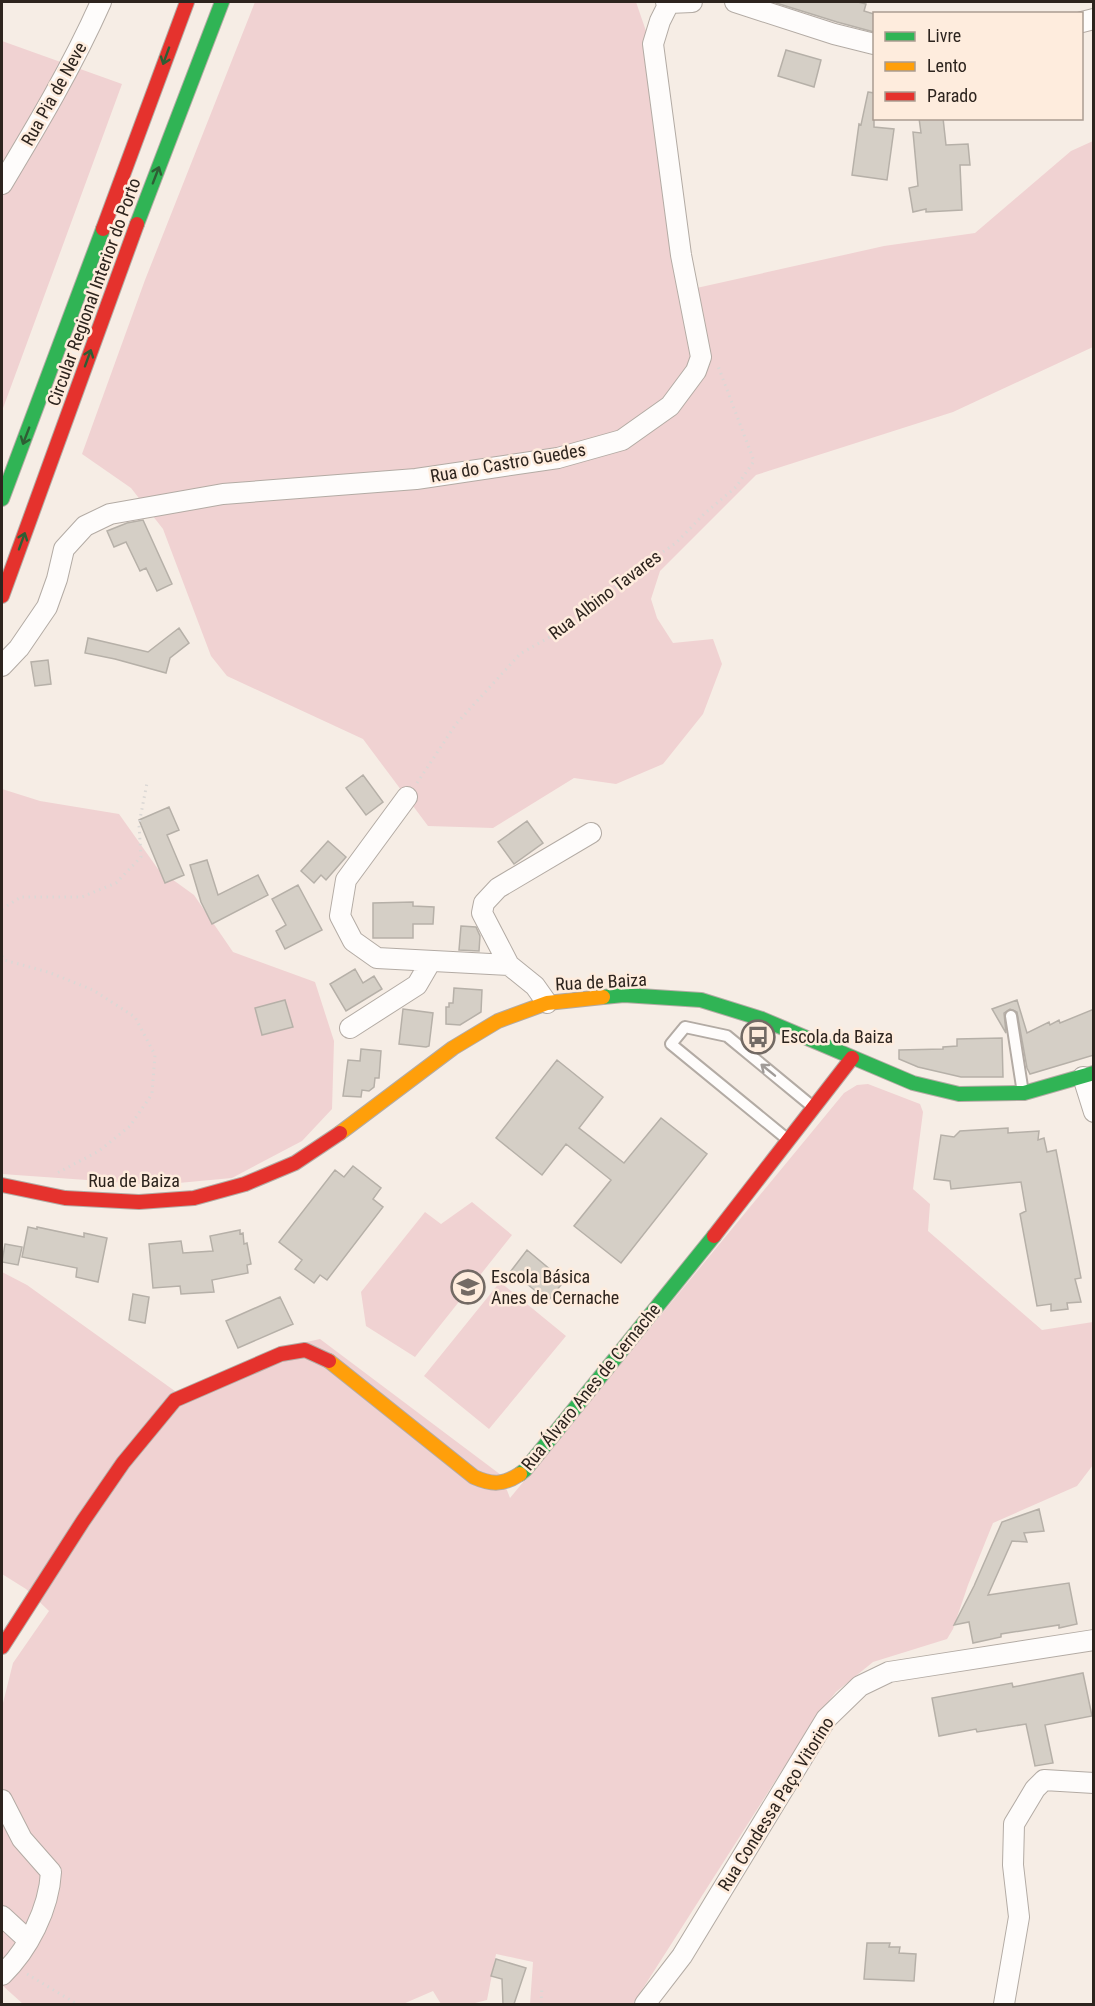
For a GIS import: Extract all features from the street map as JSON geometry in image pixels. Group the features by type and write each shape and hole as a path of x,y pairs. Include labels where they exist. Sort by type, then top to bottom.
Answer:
{"main road":[{"name":"Circular Regional Interior do Porto","path":"2,499 187,2"},
{"name":"Circular Regional Interior do Porto","path":"2,596 147,197 222,2"},
{"name":"Rua de Baiza","path":"2,1185 65,1198 139,1202 194,1198 245,1185 295,1163 341,1133 453,1048 498,1021 547,1003 624,995 701,1000 762,1019 913,1083 959,1094 1024,1093 1088,1075"},
{"name":"Rua Álvaro Anes de Cernache","path":"4,1638 123,1463 175,1400 193,1390 281,1354 305,1350 332,1362 474,1477 491,1485 509,1482 525,1470 765,1172 852,1058"}],"street":[{"name":"Rua Pia de Neve","path":"2,184 49,106 101,2"},
{"path":"692,2 667,2 653,44 681,255 702,357"},
{"path":"735,2 873,45"},
{"name":"Rua do Castro Guedes","path":"2,666 19,648 47,607 64,549 85,526 110,514 223,494 416,479 558,458 622,440 651,420 670,406 696,371 702,357"},
{"path":"407,797 346,880 340,916 353,941 376,958 509,964"},
{"path":"547,1003 535,986 509,964 482,913 484,903 498,888 591,832"},
{"path":"350,1028 417,985 431,961"},
{"path":"1088,1075 1094,1112"},
{"name":"Rua Condessa Paço Vitorino","path":"645,2004 682,1956 826,1719 860,1686 889,1672 1094,1640"},
{"path":"1004,2004 1019,1917 1013,1865 1014,1824 1035,1789 1044,1780 1094,1783"},
{"path":"2,1800 22,1839 51,1872 50,1887 38,1920 20,1957 7,1970"},
{"path":"2,1916 28,1941"}],"lane":[{"path":"1011,1016 1024,1093"},
{"path":"788,1140 671,1044 685,1027 727,1036 813,1107"}],"path":[{"name":"Rua Albino Tavares","path":"407,797 456,724 520,654 574,623 632,573 676,543 704,514 736,487 754,461 718,366 702,357"},
{"path":"2,909 21,897 82,897 116,883 141,857 139,824 147,783"},
{"path":"2,956 4,960 48,972 93,990 135,1017 155,1055 152,1094 130,1125 99,1151 52,1176"},
{"path":"7,1970 77,2004"},
{"path":"541,2004 542,1987"}],"shaded area":[{"path":"255,2 636,2 646,31 676,269 692,289 884,246 975,233 1071,151 1093,141 1093,347 953,412 756,475 660,571 651,599 657,618 673,643 713,639 722,664 703,714 663,764 616,784 574,778 493,828 428,826 363,739 227,676 211,656 163,529 131,488 82,454 145,280"},
{"path":"2,41 122,84 2,411"},
{"path":"2,789 40,801 119,814 158,869 194,895 233,952 315,982 334,1041 332,1109 302,1141 232,1178 157,1185 2,1174"},
{"path":"868,1084 920,1104 923,1112 913,1189 930,1204 928,1231 1042,1330 1093,1322 1093,1465 1077,1486 993,1523 953,1629 947,1639 873,1662 836,1692 816,1717 633,2004 530,2004 533,1962 496,1954 487,2000 471,2004 441,2004 433,1991 403,2004 23,2004 2,1985 2,1707 13,1663 49,1611 26,1589 2,1574 2,1272 27,1285 179,1394 302,1343 320,1339 501,1475 510,1498 844,1093 857,1085"},
{"path":"472,1202 512,1235 415,1357 366,1326 361,1292 425,1212 441,1224"},
{"path":"500,1282 566,1336 489,1429 424,1376"}],"building":[{"path":"773,2 858,2 866,4 864,11 873,14 873,32"},
{"path":"786,50 821,60 814,87 778,76"},
{"path":"868,92 873,93 874,127 894,129 887,180 852,175 859,124 861,125"},
{"path":"919,120 943,120 946,145 968,144 970,165 960,165 962,210 926,212 926,209 913,212 909,188 918,186 913,132 921,133"},
{"path":"143,520 172,584 157,591 146,568 140,571 126,542 114,547 107,531 127,523"},
{"path":"179,628 189,643 170,658 166,673 85,653 88,638 148,652"},
{"path":"48,660 51,684 35,686 31,662"},
{"path":"363,775 383,802 366,815 346,788"},
{"path":"169,807 179,830 167,835 184,875 165,883 139,820"},
{"path":"527,821 543,843 514,864 498,842"},
{"path":"328,841 346,857 326,880 321,875 314,883 301,871"},
{"path":"207,860 218,895 258,875 268,895 212,924 201,902 190,865"},
{"path":"298,885 322,930 285,949 276,931 286,925 272,899"},
{"path":"413,902 413,906 434,907 433,924 413,924 413,938 373,938 373,903"},
{"path":"461,926 476,927 480,936 479,951 459,950"},
{"path":"355,969 363,983 374,976 382,989 346,1011 330,984"},
{"path":"454,988 482,990 481,1012 460,1025 446,1024 446,1007 449,1007 449,1003 453,1003"},
{"path":"285,1000 293,1027 262,1035 255,1008"},
{"path":"1017,1000 1027,1033 1049,1022 1050,1025 1059,1020 1060,1023 1094,1009 1094,1055 1030,1074 1017,1012 1010,1009 1004,1013 1006,1033 992,1009"},
{"path":"403,1009 433,1013 429,1046 399,1044"},
{"path":"1002,1038 1003,1077 961,1077 918,1067 899,1059 899,1050 943,1049 943,1047 957,1046 957,1039"},
{"path":"361,1049 381,1051 379,1078 375,1078 374,1087 369,1091 362,1090 361,1097 343,1096 348,1060 360,1061"},
{"path":"557,1060 603,1097 579,1128 624,1163 661,1118 707,1154 621,1263 574,1226 611,1180 566,1144 542,1175 496,1138"},
{"path":"1008,1128 1008,1133 1039,1131 1038,1140 1044,1138 1047,1152 1056,1150 1081,1278 1075,1279 1081,1302 1067,1303 1068,1309 1051,1311 1051,1304 1037,1306 1020,1214 1026,1211 1021,1182 951,1189 950,1181 934,1179 941,1135 954,1137 960,1131"},
{"path":"353,1166 381,1188 373,1199 383,1207 327,1280 320,1275 314,1283 295,1269 302,1260 279,1242 335,1170 344,1177"},
{"path":"28,1227 84,1237 84,1233 107,1238 98,1282 76,1277 77,1268 22,1257"},
{"path":"240,1230 240,1234 243,1233 244,1244 247,1243 251,1264 247,1265 248,1273 212,1280 214,1292 181,1294 180,1286 153,1288 149,1244 181,1241 183,1253 213,1251 210,1236"},
{"path":"5,1244 22,1247 18,1265 2,1262"},
{"path":"527,1250 564,1281 548,1301 511,1271"},
{"path":"133,1294 149,1297 145,1323 129,1320"},
{"path":"280,1297 293,1324 238,1348 226,1321"},
{"path":"1039,1509 1044,1531 1024,1533 1027,1542 1012,1541 988,1595 1069,1583 1077,1624 1001,1634 1001,1637 973,1643 969,1622 954,1625 1002,1522"},
{"path":"1083,1673 1092,1716 1045,1725 1053,1763 1035,1766 1026,1724 977,1732 976,1729 939,1736 932,1698 1012,1683 1013,1687"},
{"path":"867,1943 890,1943 889,1947 900,1947 899,1953 916,1954 914,1981 864,1979"},
{"path":"496,1959 526,1968 514,2004 503,2004 502,1979 491,1976"}],"traffic: fast":[{"path":"137,224 222,2"},
{"path":"2,499 103,229"},
{"path":"603,997 624,995 701,1000 762,1019 913,1083 959,1094 1024,1093 1094,1073"},
{"path":"520,1474 714,1236"}],"traffic: slow":[{"path":"340,1133 453,1048 498,1021 547,1003 603,997"},
{"path":"329,1361 474,1477 497,1483 520,1474"}],"traffic: jam":[{"path":"103,229 187,2"},
{"path":"2,596 137,224"},
{"path":"714,1236 852,1058"},
{"path":"2,1185 65,1198 139,1202 194,1198 245,1184 295,1163 340,1133"},
{"path":"2,1647 123,1463 175,1400 281,1354 305,1350 329,1361"}],"place":[{"name":"Escola da Baiza","path":"758,1037"},
{"name":"Escola Básica Anes de Cernache","path":"468,1287"}]}
